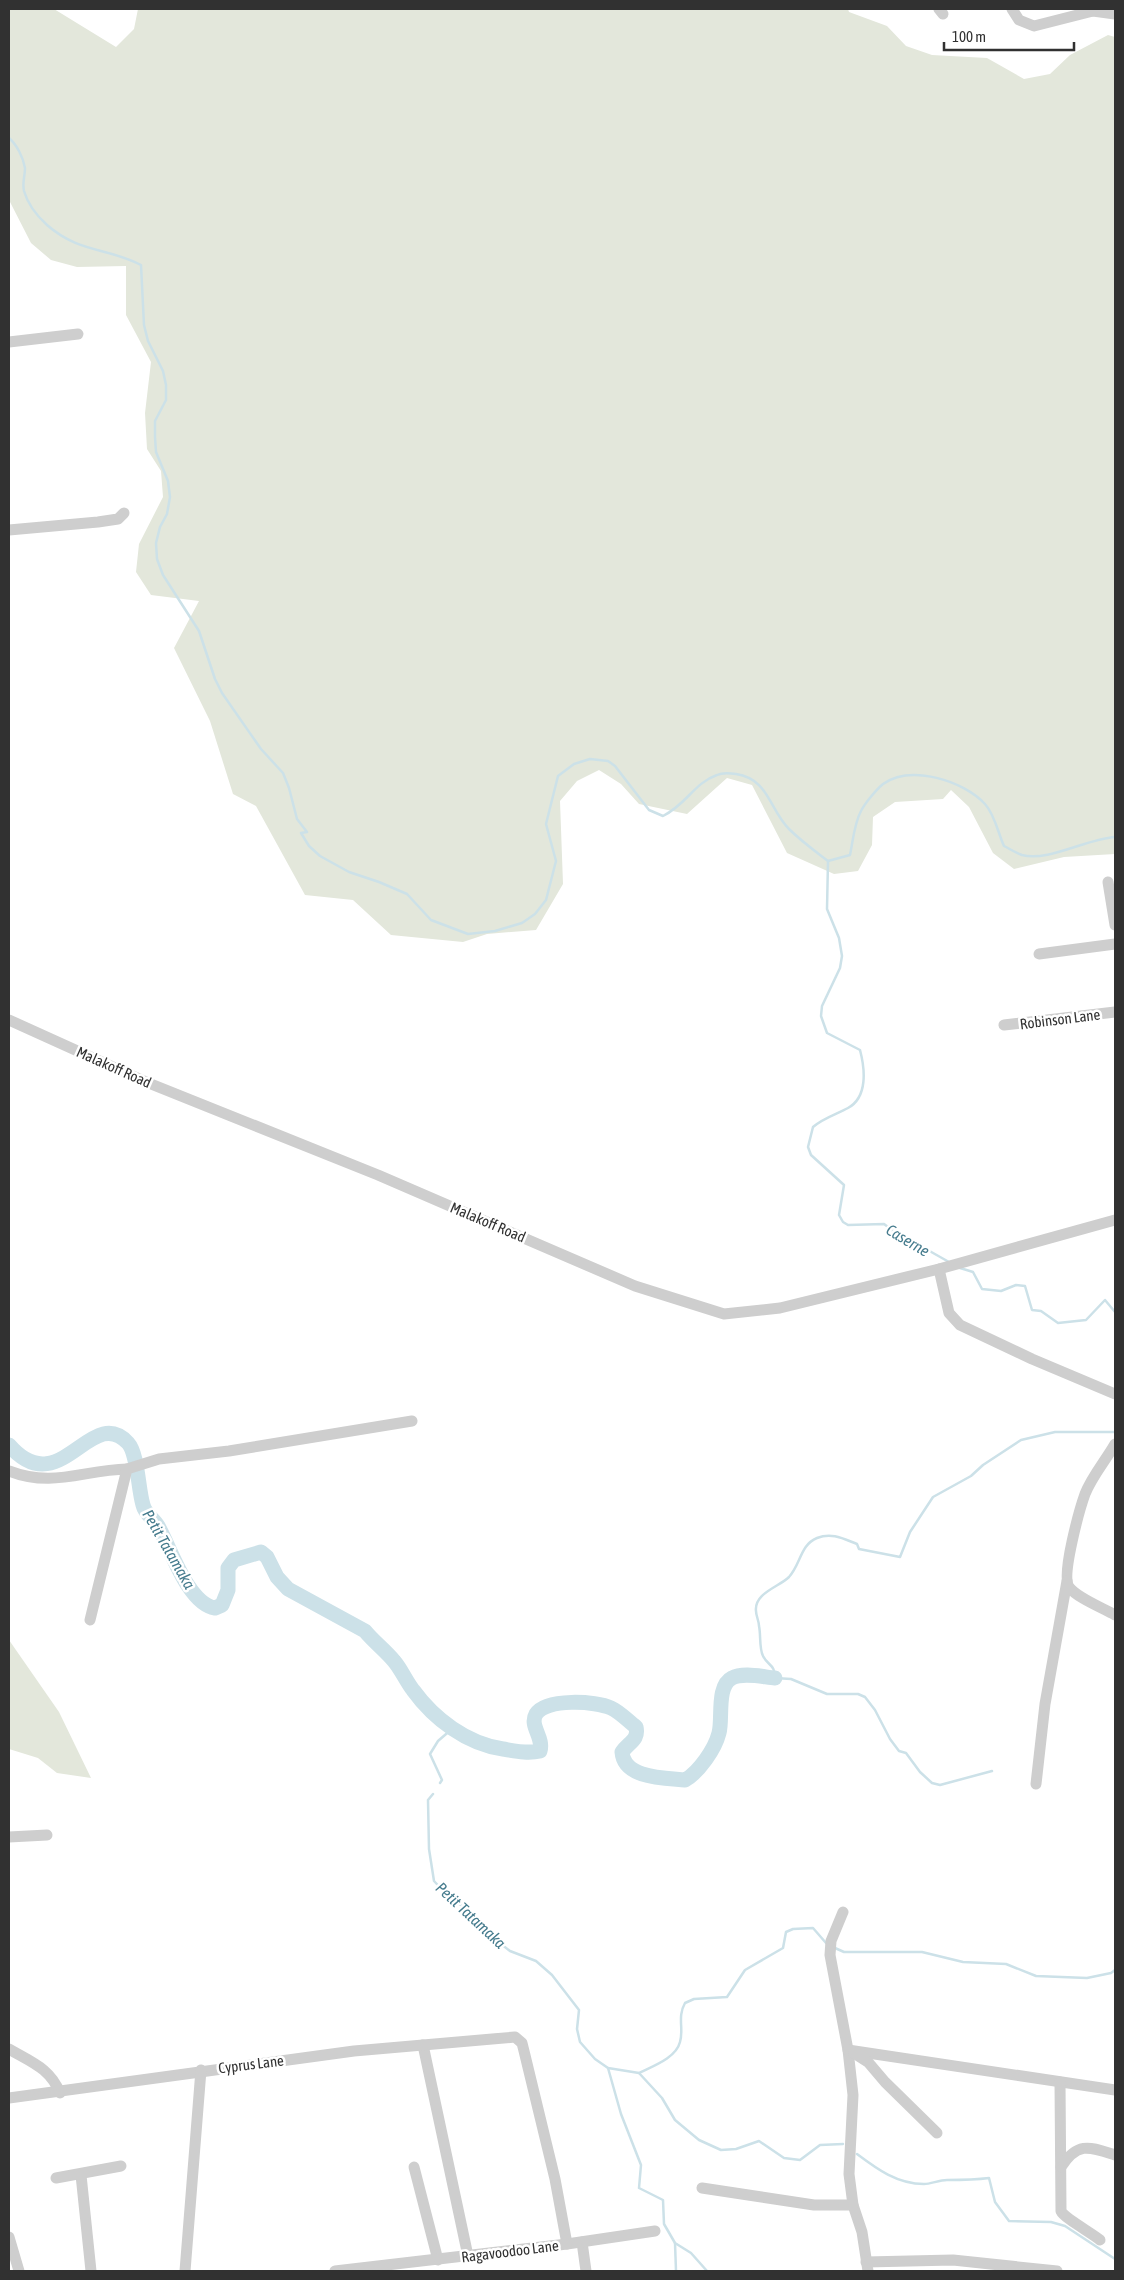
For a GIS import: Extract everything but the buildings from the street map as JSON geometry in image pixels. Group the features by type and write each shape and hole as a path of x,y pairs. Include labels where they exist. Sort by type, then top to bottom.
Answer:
{"street":[{"path":"1012,9 1020,20 1034,26 1093,10 1115,14"},
{"path":"9,342 78,334"},
{"path":"9,530 98,522 118,519 124,513"},
{"path":"1108,882 1115,926"},
{"path":"1039,954 1115,944"},
{"name":"Robinson Lane","path":"1004,1025 1115,1012"},
{"name":"Malakoff Road","path":"9,1020 146,1082 387,1179 635,1286 724,1314 780,1308 943,1268 1115,1220"},
{"path":"943,1268 949,1313 960,1324 1032,1359 1115,1394"},
{"path":"9,1471 40,1479 55,1480 101,1471 127,1469 159,1459 229,1451 412,1421"},
{"path":"1036,1784 1045,1704 1067,1581 1070,1551 1085,1494 1115,1444"},
{"path":"90,1620 127,1469"},
{"path":"1067,1581 1070,1587 1077,1593 1115,1615"},
{"path":"9,1838 47,1835"},
{"path":"843,1912 831,1947 838,2007 848,2050 853,2095 849,2174 853,2205 862,2232 867,2266 953,2260 1057,2271"},
{"name":"Cyprus Lane","path":"9,2098 60,2093 201,2070 354,2051 515,2037 522,2043 555,2179 567,2244"},
{"path":"423,2045 468,2256"},
{"path":"9,2049 46,2070 54,2079 60,2093"},
{"path":"848,2050 1113,2089 1115,2077"},
{"path":"848,2050 868,2062 885,2082 937,2133"},
{"path":"186,2271 201,2070"},
{"path":"1060,2082 1061,2211 1063,2216 1088,2229 1100,2240"},
{"path":"1061,2167 1070,2154 1082,2147 1089,2146 1115,2155"},
{"path":"56,2178 82,2175 121,2166"},
{"path":"414,2167 438,2260"},
{"path":"82,2175 91,2271"},
{"path":"702,2188 806,2204 853,2205"},
{"name":"Ragavoodoo Lane","path":"335,2271 406,2268 438,2260 655,2231"},
{"path":"9,2237 18,2271"},
{"path":"582,2242 586,2271"}],"shaded area":[{"path":"9,9 54,9 116,47 134,29 138,9 848,9 849,12 887,26 906,46 932,55 987,58 1024,79 1050,74 1070,55 1108,35 1115,37 1115,854 1064,857 1014,869 993,853 969,807 951,790 943,799 895,802 873,817 872,845 858,871 834,874 787,853 752,785 727,778 687,814 639,804 621,784 599,770 577,781 560,801 563,884 536,930 487,934 463,942 391,935 353,900 305,895 256,806 233,794 210,721 174,648 199,601 151,595 136,572 139,544 163,497 161,471 147,449 145,413 151,362 126,315 126,266 77,267 51,260 31,243 9,200"},
{"path":"9,1640 59,1712 91,1778 57,1773 38,1758 9,1749"}],"waterway":[{"path":"9,138 17,148 24,164 23,185 28,201 33,210 47,225 70,241 128,259 141,265 144,325 148,341 163,371 166,385 166,400 155,421 155,437 156,452 168,481 170,497 167,514 160,527 156,543 157,559 163,575 199,631 215,679 222,693 261,749 283,773 297,819 307,832 301,833 309,846 320,856 349,872 407,894 431,920 468,934 495,931 522,923 535,914 546,900 556,861 546,824 558,776 574,764 590,759 608,761 615,766 649,810 663,816 678,806 702,783 719,774 729,773 747,777 762,788 789,829 828,861 850,855 859,816 865,804 877,790 883,784 895,778 908,775 922,775 951,782 976,796 991,813 1004,846 1022,855 1032,856 1055,853 1115,837"},
{"name":"Caserne","path":"828,861 827,909 839,938 842,956 840,968 822,1006 821,1016 827,1033 860,1050 864,1074 859,1097 848,1108 813,1127 808,1147 811,1155 844,1185 839,1215 843,1222 848,1225 884,1224 916,1248 926,1249 949,1262"},
{"name":"Caserne","path":"960,1268 973,1272 982,1289 1001,1291 1016,1285 1025,1286 1032,1310 1041,1311 1058,1323 1086,1320 1105,1300 1115,1312"},
{"path":"992,1771 940,1785 932,1783 920,1772 906,1753 899,1751 890,1739 875,1710 865,1697 858,1694 827,1694 791,1679 775,1678 773,1668 762,1653 756,1605 763,1595 789,1577 807,1545 817,1538 822,1536 838,1537 857,1544 859,1549 900,1557 910,1532 933,1497 971,1476 983,1465 1021,1440 1055,1432 1115,1432"},
{"name":"Petit Tatamaka","path":"9,1445 27,1460 44,1464 59,1460 101,1435 114,1434 128,1443 134,1455 144,1508 158,1526 181,1574 197,1597 205,1604 215,1608 222,1605 228,1590 228,1568 234,1560 261,1552 267,1557 277,1577 288,1589 365,1631 394,1661 421,1701 441,1720 464,1736 490,1746 522,1752 540,1751 541,1746 534,1718 541,1709 560,1703 594,1704 611,1708 636,1727 635,1738 622,1752 624,1761 630,1767 647,1775 685,1780 701,1766 717,1739 720,1727 722,1695 727,1682 732,1678 742,1675 775,1678"},
{"name":"Petit Tatamaka","path":"440,1783 442,1780 430,1754 438,1741 453,1728"},
{"name":"Petit Tatamaka","path":"433,1794 428,1800 429,1849 434,1881 448,1896 473,1914 496,1940 510,1951 536,1961 552,1975 579,2010 577,2029 580,2042 595,2059 608,2068 639,2073 662,2098 675,2120 699,2140 721,2150 736,2149 759,2141 784,2158 800,2160 820,2145 843,2144"},
{"path":"639,2073 663,2061 678,2048 681,2037 681,2013 685,2003 694,1999 727,1997 745,1970 783,1948 786,1932 793,1929 813,1928 826,1943"},
{"path":"835,1948 844,1952 922,1952 963,1962 1006,1964 1036,1976 1087,1978 1111,1973 1115,1970"},
{"path":"608,2068 621,2114 641,2165 639,2188 663,2200 664,2224 675,2243 691,2253 707,2271"},
{"name":"Petit Tatamaka","path":"857,2154 888,2175 914,2183 927,2184 944,2180 989,2178 995,2202 1009,2221 1051,2222 1065,2226 1115,2259"},
{"path":"675,2243 676,2271"}]}
